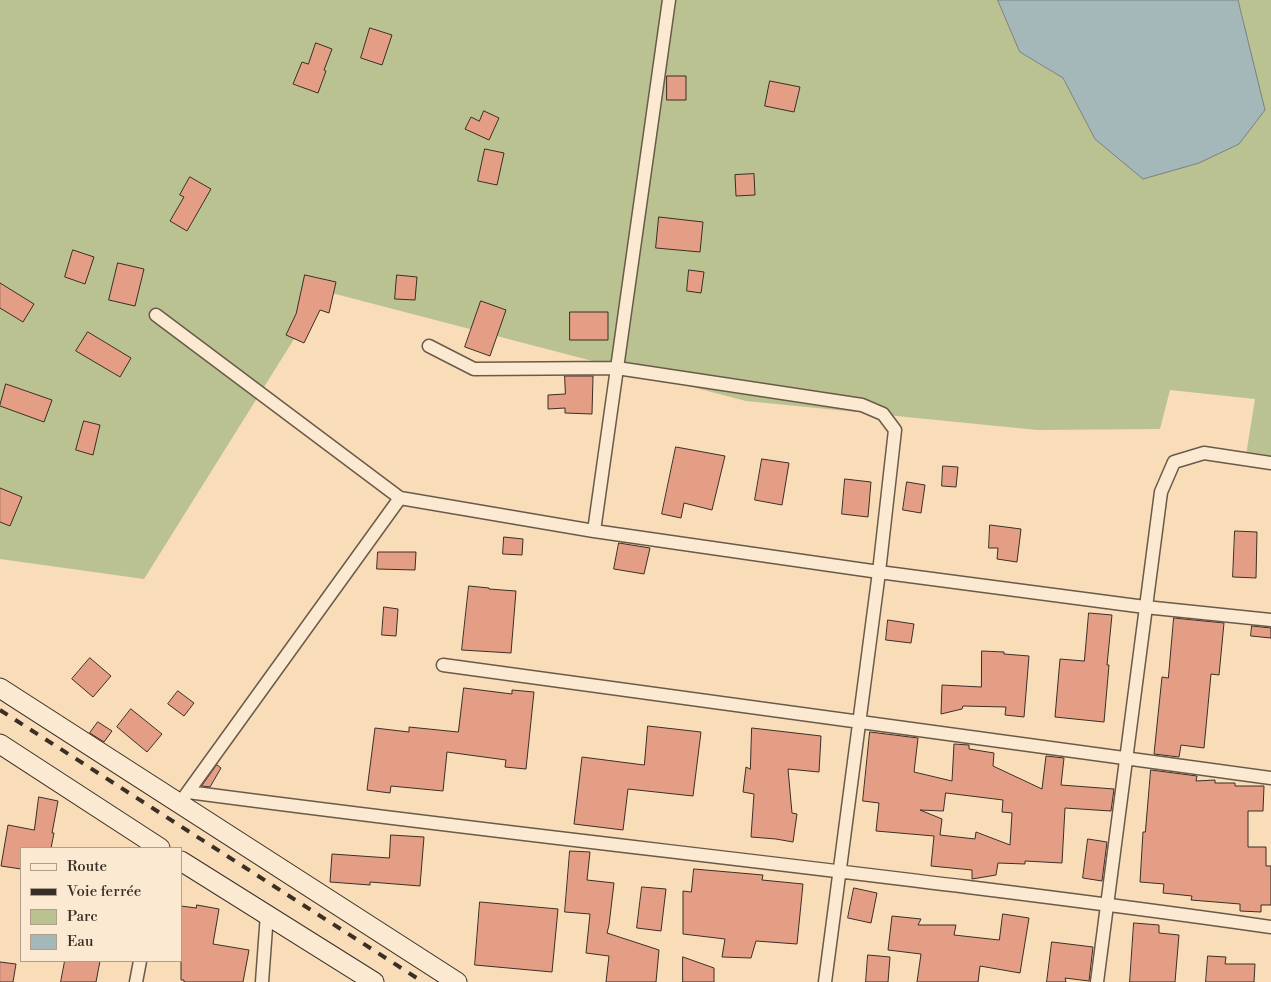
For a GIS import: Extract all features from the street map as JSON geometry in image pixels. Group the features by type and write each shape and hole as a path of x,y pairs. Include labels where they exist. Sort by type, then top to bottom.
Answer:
{"main road":[{"path":"0,688 184,798 457,982"},
{"path":"0,744 156,847"},
{"path":"182,862 374,982"}],"street":[{"path":"594,531 669,0"},
{"path":"156,315 400,498 594,531 878,572 1145,607 1271,620"},
{"path":"429,346 474,369 617,368 862,405 883,414 895,430 825,982"},
{"path":"1097,982 1145,607 1162,492 1174,462 1204,453 1271,464"},
{"path":"184,798 400,498"},
{"path":"444,664 1271,778"},
{"path":"184,798 352,814 840,871 1107,904 1271,927"},
{"path":"262,982 267,914"},
{"path":"136,982 140,962"}],"green space":[{"path":"0,0 998,0 1020,52 1063,78 1095,139 1244,23 1238,0 1271,0 1271,459 1246,455 1255,399 1170,390 1160,429 1037,430 746,401 324,291 144,579 0,559"}],"water":[{"path":"998,0 1238,0 1265,110 1239,144 1199,163 1143,179 1095,139 1063,78 1020,52"}],"building":[{"path":"370,28 392,35 382,65 361,58"},
{"path":"316,43 332,49 318,93 293,84 302,62 308,64"},
{"path":"667,76 686,76 686,100 667,100"},
{"path":"770,81 800,87 794,112 765,106"},
{"path":"484,111 499,118 489,140 465,129 471,117 479,121"},
{"path":"485,149 504,153 497,185 478,181"},
{"path":"754,174 755,195 736,196 735,175"},
{"path":"190,177 211,189 187,231 170,221 184,197 180,195"},
{"path":"659,217 703,222 700,252 656,248"},
{"path":"73,250 94,257 85,284 65,277"},
{"path":"118,263 144,269 135,306 109,300"},
{"path":"689,270 704,272 701,293 687,291"},
{"path":"305,275 336,282 329,313 320,310 304,343 286,335 296,314"},
{"path":"397,275 417,277 415,300 395,299"},
{"path":"0,283 34,304 23,322 0,308"},
{"path":"481,301 506,310 490,356 465,347"},
{"path":"570,312 608,312 608,340 570,340"},
{"path":"88,332 131,358 120,377 76,351"},
{"path":"565,376 593,376 592,414 565,413 565,408 548,409 548,395 565,394"},
{"path":"6,384 52,400 44,422 0,406"},
{"path":"84,421 100,425 93,455 76,450"},
{"path":"676,447 725,456 712,510 684,503 681,518 662,514"},
{"path":"762,459 789,463 782,505 755,500"},
{"path":"943,466 958,467 956,487 942,486"},
{"path":"845,479 871,482 868,517 842,514"},
{"path":"907,482 925,485 921,513 903,510"},
{"path":"0,488 22,497 10,526 0,522"},
{"path":"990,525 1021,529 1017,562 997,559 998,548 989,548"},
{"path":"1235,531 1257,532 1256,578 1233,577"},
{"path":"504,537 523,539 522,555 503,554"},
{"path":"619,543 650,548 644,574 614,569"},
{"path":"378,552 416,552 415,570 377,569"},
{"path":"469,586 516,591 511,653 462,650"},
{"path":"384,607 398,609 396,636 382,635"},
{"path":"1089,613 1112,615 1104,722 1055,717 1060,659 1084,661"},
{"path":"1174,618 1224,623 1219,675 1211,674 1204,748 1181,745 1179,757 1154,754 1162,677 1168,678"},
{"path":"888,620 914,624 911,643 886,640"},
{"path":"1252,626 1271,628 1271,638 1251,636"},
{"path":"982,651 1029,656 1024,717 1005,715 1006,707 963,706 962,709 941,714 942,685 981,687"},
{"path":"90,658 111,676 93,697 72,679"},
{"path":"464,688 512,694 512,690 534,692 526,769 505,767 506,760 447,752 443,791 391,786 390,793 367,790 375,728 409,732 409,727 458,732"},
{"path":"178,691 194,703 184,716 168,704"},
{"path":"131,709 162,734 147,752 117,727"},
{"path":"98,722 112,731 104,742 90,733"},
{"path":"648,726 701,732 693,796 628,789 623,830 574,824 582,757 644,765"},
{"path":"752,728 821,736 819,772 788,769 792,813 797,814 793,842 751,837 754,794 743,792 746,767 750,769"},
{"path":"870,732 918,738 914,772 952,781 954,744 969,745 969,749 994,753 993,766 1042,789 1046,756 1064,758 1061,785 1114,789 1111,811 1065,808 1062,863 1025,861 1025,864 998,863 996,875 972,879 972,870 931,866 934,836 876,831 879,803 863,801","holes":["946,793 1003,800 1002,812 1012,813 1010,845 976,832 975,839 940,835 942,819 920,810 943,811"]},
{"path":"217,765 221,768 210,787 202,786"},
{"path":"1151,770 1197,776 1196,781 1215,780 1215,783 1235,783 1235,786 1264,786 1263,811 1248,811 1248,847 1266,847 1266,866 1271,866 1271,905 1261,905 1261,912 1240,911 1240,904 1191,900 1192,896 1163,893 1164,884 1140,882 1143,832 1145,832"},
{"path":"39,797 58,801 51,847 20,847 20,869 1,866 8,825 34,830"},
{"path":"391,835 424,837 420,886 370,882 370,885 330,882 332,854 389,858"},
{"path":"1088,839 1107,842 1102,881 1083,878"},
{"path":"570,851 590,852 587,880 614,883 607,933 659,950 656,982 606,982 609,956 586,953 590,914 565,912"},
{"path":"694,869 763,875 762,880 803,884 797,944 756,941 751,958 722,957 725,939 683,934 683,891 691,892"},
{"path":"642,887 666,889 661,931 637,928"},
{"path":"854,888 877,893 871,923 848,918"},
{"path":"480,902 558,909 552,972 475,965"},
{"path":"197,905 219,909 213,944 249,950 243,982 184,982 184,980 181,980 182,906 196,908"},
{"path":"1003,914 1029,918 1020,973 980,966 978,982 917,982 921,954 888,950 892,916 921,919 918,925 956,925 954,935 999,940"},
{"path":"1134,923 1159,925 1159,933 1179,935 1175,982 1130,982"},
{"path":"1052,942 1093,947 1089,981 1065,978 1066,982 1047,982"},
{"path":"868,955 890,957 888,982 866,982"},
{"path":"1208,956 1226,957 1225,964 1255,964 1254,982 1206,982"},
{"path":"683,957 714,968 714,982 683,982"},
{"path":"0,962 16,964 13,982 0,982"},
{"path":"65,962 100,962 96,982 61,982"}],"railway":[{"path":"0,710 423,982"}]}
